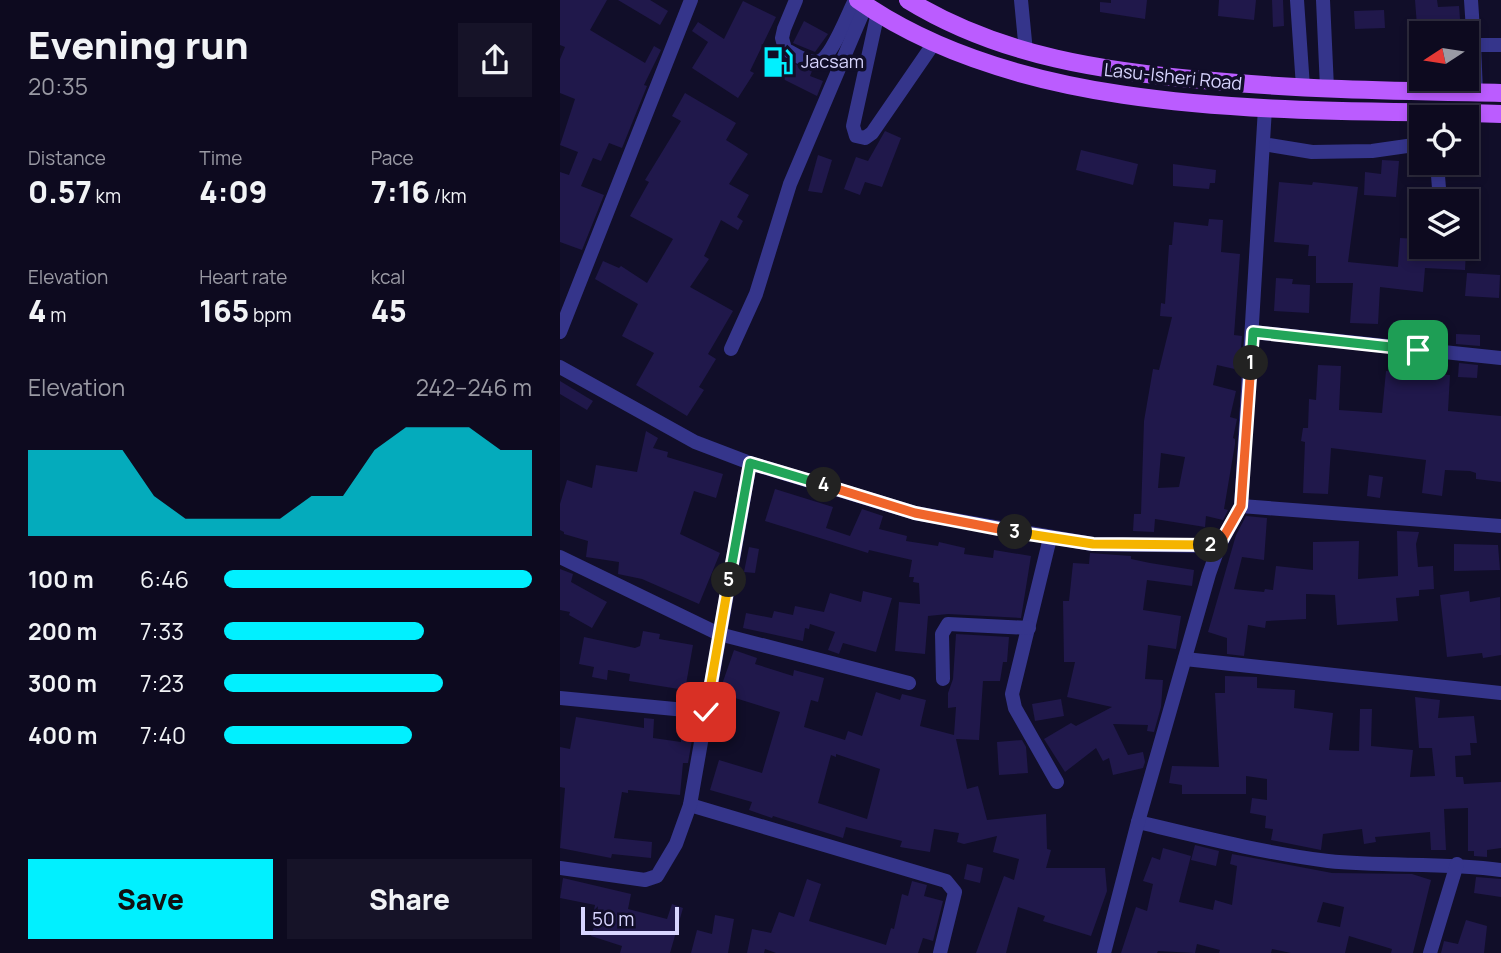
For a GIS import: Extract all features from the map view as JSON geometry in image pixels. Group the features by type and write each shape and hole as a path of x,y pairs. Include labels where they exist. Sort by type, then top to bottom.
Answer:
{"main road":[{"name":"Lasu-Isheri Road","path":"908,0 959,27 1026,52 1112,72 1303,87 1501,93"},
{"name":"Lasu-Isheri Road","path":"864,4 934,43 1022,76 1059,84 1161,98 1265,108 1501,114"}],"street":[{"path":"560,332 691,0"},
{"path":"796,0 782,38 785,49 813,63 821,61 828,54 864,4"},
{"path":"1021,0 1026,52"},
{"path":"1297,0 1303,87"},
{"path":"1324,0 1327,88"},
{"path":"1471,0 1472,21"},
{"path":"864,4 853,126 856,136 865,138 872,133 934,43"},
{"path":"730,349 756,295 790,184 864,4"},
{"path":"1479,45 1501,45"},
{"path":"1104,953 1138,822 1219,545 1241,506 1265,108"},
{"path":"1263,144 1312,152 1409,145"},
{"path":"1253,332 1501,358"},
{"path":"560,367 624,405 695,442 750,463 915,513 1093,544 1219,545"},
{"path":"560,868 631,880 657,876 676,845 690,805 750,463"},
{"path":"1241,506 1501,526"},
{"path":"1050,538 1012,694 1015,708 1057,782"},
{"path":"560,557 719,634 909,683"},
{"path":"943,679 942,634 948,624 1029,628"},
{"path":"1185,659 1501,693"},
{"path":"560,698 706,712"},
{"path":"690,805 946,881 954,892 940,953"},
{"path":"1138,822 1247,849 1330,861 1457,864 1501,870"},
{"path":"1430,953 1457,864"}],"building":[{"path":"560,0 607,0 590,30 645,63 654,46 661,50 644,85 647,86 622,148 609,143 601,161 593,158 581,186 604,195 582,250 560,242 560,172 569,175 578,152 560,145 575,99 560,93 560,59 565,47 560,45"},
{"path":"618,0 650,0 668,11 660,25"},
{"path":"1111,0 1147,0 1145,19 1100,12 1100,2 1111,3"},
{"path":"1219,0 1256,0 1254,20 1218,16"},
{"path":"1272,0 1283,0 1284,26 1273,27"},
{"path":"1415,0 1437,0 1438,7 1459,6 1460,19 1417,21"},
{"path":"743,1 776,17 750,71 754,73 738,98 692,68 708,42 692,31 698,22 724,39"},
{"path":"1384,10 1385,28 1355,29 1354,11"},
{"path":"804,21 828,34 815,52 793,43"},
{"path":"783,59 812,71 810,76 823,81 817,96 775,75"},
{"path":"685,93 736,123 726,140 748,154 729,184 749,195 737,217 743,221 738,230 721,220 704,256 709,259 690,287 733,311 708,354 716,359 699,387 704,390 687,416 636,385 654,353 622,336 638,304 595,279 603,261 619,268 621,266 647,283 673,239 630,216 649,182 645,180 681,121 672,116"},
{"path":"885,131 901,138 882,187 865,182 860,195 844,189 856,157 868,161"},
{"path":"1081,150 1138,164 1133,185 1076,170"},
{"path":"818,155 832,160 822,193 808,191"},
{"path":"1382,160 1399,161 1396,197 1364,195 1365,172 1381,174"},
{"path":"1173,164 1216,170 1215,183 1210,183 1209,189 1173,186"},
{"path":"1279,182 1312,185 1313,182 1358,187 1348,262 1398,267 1400,238 1409,238 1409,259 1466,259 1465,270 1425,268 1423,292 1380,287 1378,324 1350,323 1353,283 1316,283 1316,256 1308,256 1309,245 1274,242"},
{"path":"1209,219 1223,220 1221,252 1240,254 1234,335 1242,336 1239,370 1217,365 1213,385 1236,391 1230,417 1237,419 1224,509 1228,510 1223,520 1206,516 1205,527 1155,519 1154,532 1133,531 1134,514 1141,514 1144,421 1153,369 1159,370 1172,317 1160,316 1161,303 1165,304 1169,245 1172,245 1174,222 1208,226","holes":["1161,453 1185,457 1179,487 1158,488"]},
{"path":"1467,273 1500,275 1499,298 1465,296"},
{"path":"1276,278 1293,279 1292,284 1310,285 1309,313 1274,311"},
{"path":"1456,334 1480,335 1480,346 1456,344"},
{"path":"1459,363 1478,365 1477,378 1458,377"},
{"path":"1318,365 1341,366 1339,410 1382,413 1386,371 1450,375 1448,411 1501,416 1501,482 1476,479 1476,473 1470,471 1445,470 1442,496 1422,493 1426,460 1331,448 1328,494 1303,493 1305,442 1301,441 1303,428 1308,428 1309,399 1316,400"},
{"path":"560,381 593,401 587,410 560,394"},
{"path":"646,431 658,438 653,448 668,452 667,457 723,474 716,498 694,491 680,534 720,553 699,604 642,579 618,574 619,562 586,557 588,541 564,534 560,530 560,504 567,480 592,488 596,465 637,472"},
{"path":"1369,475 1383,477 1380,498 1367,496"},
{"path":"775,489 833,507 826,528 850,536 862,509 883,516 879,529 907,536 906,541 938,546 939,542 965,548 964,554 993,558 994,550 1031,556 1021,618 948,614 928,616 925,654 895,651 899,602 920,604 919,583 913,582 914,577 909,577 912,560 869,550 868,553 765,521"},
{"path":"1246,516 1267,518 1264,560 1242,557 1234,589 1264,592 1265,589 1273,590 1276,566 1313,570 1313,542 1359,541 1358,579 1398,576 1397,531 1419,532 1416,544 1418,567 1433,566 1434,589 1419,590 1419,596 1396,598 1398,621 1337,625 1335,595 1306,594 1306,619 1266,621 1265,628 1248,625 1244,656 1227,654 1227,638 1208,632 1236,535"},
{"path":"1454,544 1498,545 1500,570 1454,571"},
{"path":"749,547 759,549 755,573 744,572"},
{"path":"1090,553 1131,556 1131,559 1194,570 1192,586 1147,580 1143,610 1181,616 1176,649 1148,645 1145,679 1163,680 1161,707 1154,732 1147,731 1148,725 1113,724 1128,755 1143,752 1145,762 1143,768 1113,775 1109,758 1103,761 1096,748 1065,772 1044,739 1071,723 1076,726 1112,707 1067,697 1075,662 1064,662 1063,601 1069,601 1073,563 1089,564"},
{"path":"560,569 573,574 571,582 607,602 592,628 569,615 570,612 560,610"},
{"path":"863,591 892,598 876,652 843,643 839,654 828,650 835,632 810,624 809,629 805,628 803,641 743,628 746,613 772,618 774,611 793,615 795,606 824,612 830,593 861,602"},
{"path":"1469,591 1470,602 1500,597 1501,655 1483,658 1482,653 1447,657 1440,595"},
{"path":"643,631 660,634 659,639 693,645 685,690 629,681 630,674 608,670 607,680 592,677 594,667 579,664 584,637 635,648 640,646"},
{"path":"956,634 1009,637 1007,662 1003,662 1000,681 983,681 979,740 956,739 967,789 978,786 987,820 1046,814 1047,849 1051,850 1046,868 1105,868 1107,891 1091,936 1043,921 1045,916 1018,907 1006,953 976,953 1004,876 1014,880 1019,859 993,852 997,836 964,844 957,842 959,833 934,829 930,852 900,847 902,841 846,827 843,838 773,816 772,818 749,810 752,802 710,790 719,760 762,773 780,712 719,693 734,650 757,658 755,664 793,676 794,670 824,678 818,702 811,700 804,727 845,740 848,731 862,736 876,692 900,700 902,694 926,700 920,726 954,735 956,707 948,708 948,693 953,679","holes":["836,754 880,769 867,819 818,803 831,755 836,757"]},
{"path":"1225,676 1257,677 1257,688 1295,690 1294,708 1333,713 1329,750 1359,751 1360,709 1372,709 1371,746 1413,750 1410,777 1435,776 1432,748 1419,748 1415,697 1440,700 1438,718 1474,716 1477,743 1470,743 1471,755 1455,756 1456,777 1463,777 1464,784 1501,782 1501,848 1487,850 1487,857 1474,856 1474,851 1468,851 1468,808 1444,809 1446,850 1431,850 1430,832 1375,837 1376,842 1364,844 1362,829 1323,834 1321,850 1271,840 1273,829 1265,828 1266,816 1250,813 1252,798 1267,800 1267,779 1246,776 1246,794 1182,794 1182,785 1169,783 1172,766 1219,767 1215,693 1225,693"},
{"path":"1061,699 1064,716 1035,721 1032,704"},
{"path":"576,717 644,728 644,718 654,719 653,738 681,742 681,738 692,740 688,763 683,763 680,795 628,790 628,793 622,792 614,838 652,842 651,858 612,854 611,858 560,848 565,788 560,787 560,747 570,749"},
{"path":"1022,740 1026,747 1028,773 999,775 997,742"},
{"path":"1195,845 1219,851 1216,866 1191,860"},
{"path":"1163,848 1191,856 1179,902 1213,910 1215,900 1232,905 1237,866 1230,864 1232,854 1332,873 1412,874 1431,880 1413,953 1391,953 1392,949 1349,936 1345,953 1291,953 1272,949 1271,953 1219,953 1220,950 1197,944 1195,953 1121,953 1136,907 1147,911 1153,884 1143,881 1152,857 1160,860","holes":["1323,902 1344,907 1340,927 1317,922"]},
{"path":"967,864 983,868 980,883 964,879"},
{"path":"1476,877 1501,879 1501,897 1474,893"},
{"path":"563,878 631,894 628,909 667,919 672,904 683,908 670,953 620,953 622,946 591,936 599,911 594,910 595,905 560,898"},
{"path":"807,879 821,884 809,921 886,945 891,928 894,929 902,894 908,896 912,881 927,885 924,896 943,901 933,941 923,938 918,953 776,953 765,949 764,953 747,953 752,929 771,933 779,912 794,917"},
{"path":"715,915 734,919 728,953 691,953 697,930 712,934"},
{"path":"1466,920 1487,926 1484,953 1441,953 1444,941 1458,944"}],"place":[{"name":"Jacsam","path":"778,62"}],"route":[{"path":"706,712 750,463 915,513 955,522 1093,544 1219,545 1241,506 1253,332 1418,350"}]}
